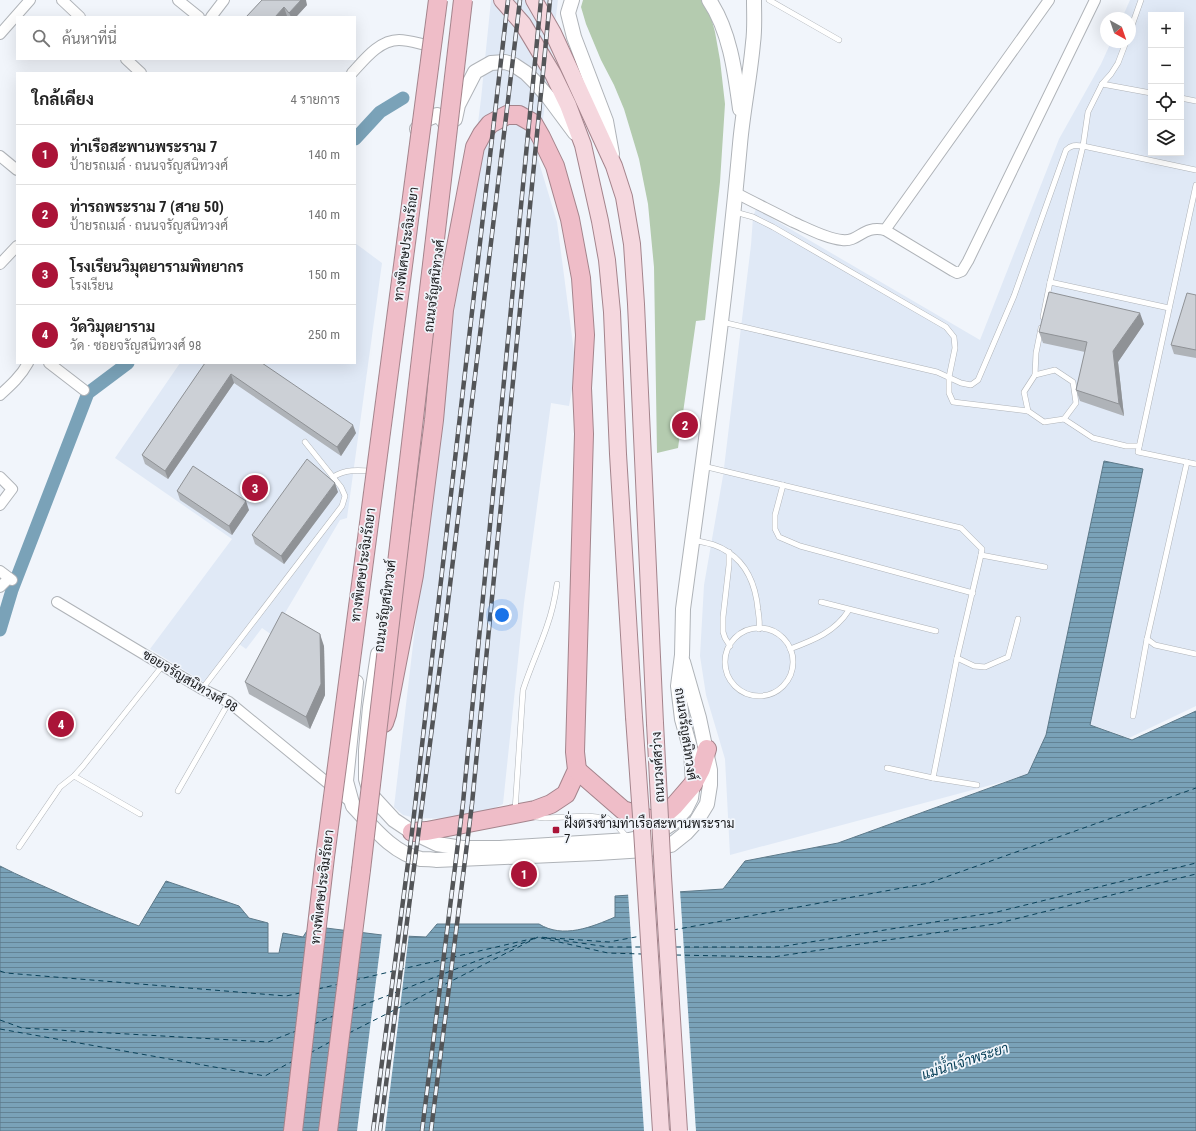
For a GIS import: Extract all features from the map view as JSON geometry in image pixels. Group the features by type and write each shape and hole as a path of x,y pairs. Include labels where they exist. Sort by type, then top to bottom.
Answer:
{"highway":[{"name":"ทางพิเศษประจิมรัถยา","path":"293,1131 325,857 438,0"},
{"name":"ทางพิเศษประจิมรัถยา","path":"328,1131 360,878 463,0"},
{"path":"374,753 387,714 414,575 434,420 444,310 475,147 482,134 490,124 507,115 519,115 533,123 555,166 570,219 581,278 585,335 582,388 584,434 578,690 575,752 577,770 566,794 551,804 515,815 427,831 412,832"},
{"path":"577,770 623,810 652,820 665,814 693,784 701,769 707,749"}],"main road":[{"name":"ถนนจรัญสนิทวงศ์","path":"431,0 416,129 381,393 379,471 365,588 354,713 346,781 353,806 379,835 400,850 419,858 436,860 598,853 655,849 671,845 686,833 696,822 707,804 710,785 710,770 707,749 682,655"},
{"name":"ถนนจรัญสนิทวงศ์","path":"502,0 523,24 553,74 568,105 583,145 607,260 612,312 618,454"},
{"path":"534,0 553,33 614,166"},
{"name":"ถนนจรัญสนิทวงศ์","path":"709,0 723,28 731,53 742,123"},
{"name":"ถนนจรัญสนิทวงศ์","path":"583,145 554,104 536,83 526,73 514,65 505,62 491,63 475,72 458,105 450,151 421,396 403,483 370,707 366,750 366,779 371,795 394,820 412,832 437,844 462,848 629,840 656,834 674,822 685,810 691,798 693,784 691,751 682,719 678,686 682,655 683,609 721,322 736,193 742,123 754,41 754,0"},
{"path":"568,4 574,37 606,121 614,166"},
{"path":"416,129 427,119 437,115 443,119 447,126 450,151"},
{"name":"ถนนวงศ์สว่าง","path":"614,166 624,197 632,244 664,884 679,1131"},
{"name":"ถนนวงศ์สว่าง","path":"618,454 661,1131"}],"street":[{"path":"0,34 30,0"},
{"path":"62,0 79,16"},
{"path":"178,0 198,16"},
{"path":"212,16 224,0"},
{"path":"885,230 1049,0"},
{"path":"736,193 814,232 839,240 847,241 869,230 877,228 885,230 953,271 958,273 962,271 968,262 1094,0"},
{"path":"353,72 379,46 391,41 408,41 426,45"},
{"path":"127,60 140,72"},
{"path":"0,156 16,169"},
{"path":"0,264 16,247"},
{"path":"0,395 17,379 28,364"},
{"path":"50,364 84,390"},
{"path":"0,477 12,489 0,504"},
{"path":"0,571 10,579 0,587"},
{"name":"ซอยจรัญสนิทวงศ์ 98","path":"57,602 202,689 229,702 352,803"}],"lane":[{"path":"769,0 839,40"},
{"path":"1136,15 1142,0"},
{"path":"1028,411 1024,392 1035,375 1036,353 1050,282 1083,146 1088,112 1102,84 1118,63 1124,48"},
{"path":"1102,84 1148,92"},
{"path":"1184,99 1196,101"},
{"path":"721,322 937,372 961,383 971,385 978,380 1014,296 1066,150 1075,145 1083,146 1196,170"},
{"path":"1196,185 1195,196 1138,452 1196,464"},
{"path":"734,211 754,217 773,227 946,327 954,337 955,348 949,377 950,392 953,402 1028,411 1044,422 1064,420 1093,438 1126,446 1139,446"},
{"path":"1050,282 1169,308"},
{"path":"1035,375 1055,370 1073,382 1076,403 1064,420"},
{"path":"202,689 342,506 345,496 341,487 305,442"},
{"path":"1133,716 1147,639 1187,462"},
{"path":"702,465 961,528 982,549 957,658 933,778"},
{"path":"333,476 338,473 353,470 379,471"},
{"path":"783,484 776,515 775,529 779,537 800,546 972,592"},
{"path":"692,540 715,545 729,552 742,565 749,575 757,597 760,623 759,629"},
{"path":"729,552 723,632 730,646"},
{"path":"981,555 1045,567"},
{"path":"557,584 548,626 528,673 523,690 515,815 545,818 587,816 607,818 617,826 629,840"},
{"path":"821,602 936,631"},
{"path":"790,649 812,641 825,634 839,623 849,610"},
{"path":"957,658 974,666 985,667 1008,657 1018,619"},
{"path":"750,630 768,630 778,634 785,640 793,658 792,668 786,682 775,692 766,695 757,696 741,691 734,685 727,670 727,653 730,646 742,633 750,630"},
{"path":"1147,639 1155,645 1196,654"},
{"path":"19,847 60,788 74,776 163,665"},
{"path":"178,791 229,702"},
{"path":"887,768 933,778 977,785"},
{"path":"74,776 140,814"}],"shaded area":[{"path":"491,0 558,0 538,159 557,222 576,367 569,406 551,403 524,603 503,804 484,813 449,819 416,818 403,815 394,807 422,568 481,99"},
{"path":"1130,0 1196,0 1196,706 1129,738 1095,726 1046,736 1028,775 730,855 725,759 706,695 700,656 704,585 723,476 751,245 753,217 756,209 980,340 1059,139 1101,64 1108,48 1136,48 1136,12 1125,12"},
{"path":"356,244 382,263 347,518 340,520 272,635 262,628 246,649 239,644 208,685 150,649 232,539 115,458 179,364 356,364"}],"green space":[{"path":"583,0 701,0 707,7 711,17 720,60 725,104 720,182 705,320 696,321 678,448 657,453 654,267 648,204 639,159 624,109 586,24 581,7"}],"water":[{"name":"แม่น้ำเจ้าพระยา","path":"1104,461 1143,469 1090,725 1132,740 1196,711 1196,1131 0,1131 0,866 79,902 139,926 166,881 239,906 249,918 268,923 268,953 279,953 283,933 303,937 310,926 382,935 426,937 437,924 539,924 558,931 568,931 587,928 615,917 615,896 723,889 745,861 838,843 1028,774 1046,735"}],"pier":[{"path":"680,890 696,1131 644,1131 628,893"},
{"path":"382,933 409,934 385,1131 357,1131"}],"building":[{"path":"262,0 301,0 289,13 284,7 276,16 247,16"},
{"path":"1049,292 1140,313 1113,351 1119,404 1076,390 1087,342 1039,332"},
{"path":"1187,293 1196,295 1196,350 1171,345"},
{"path":"204,364 263,364 353,425 337,447 231,374 165,471 142,455"},
{"path":"307,459 335,483 281,556 252,535"},
{"path":"193,466 246,501 229,526 177,491"},
{"path":"282,612 320,634 321,684 306,717 245,682"}],"waterway":[{"path":"356,138 380,112 403,98"},
{"path":"0,630 12,590 88,393 127,364"}],"ferry route":[{"path":"673,930 929,883 1196,788"},
{"path":"676,947 779,947 997,912 1196,863"},
{"path":"676,955 773,957 995,924 1196,874"},
{"path":"349,1033 538,937 609,942 641,936"},
{"path":"355,980 535,938"},
{"path":"541,938 608,953 642,954"},
{"path":"546,938 608,947 643,947"},
{"path":"353,1009 533,939"},
{"path":"0,971 6,973 286,996 300,993"},
{"path":"318,989 339,984"},
{"path":"314,1024 333,1016"},
{"path":"0,1020 22,1028 268,1042 296,1031"},
{"path":"0,1029 265,1076 293,1061"},
{"path":"310,1053 330,1042"}],"railway":[{"path":"373,1131 412,832 508,0"},
{"path":"380,1131 445,627 520,0"},
{"path":"422,1131 463,803 541,0"},
{"path":"431,1131 472,804 550,0"}],"place":[{"name":"ท่ารถพระราม 7 (สาย 50)","path":"685,425"},
{"name":"โรงเรียนวิมุตยารามพิทยากร","path":"255,488"},
{"name":"วัดวิมุตยาราม","path":"61,724"},
{"name":"ฝั่งตรงข้ามท่าเรือสะพานพระราม 7","path":"556,830"},
{"name":"ท่าเรือสะพานพระราม 7","path":"524,874"}]}
